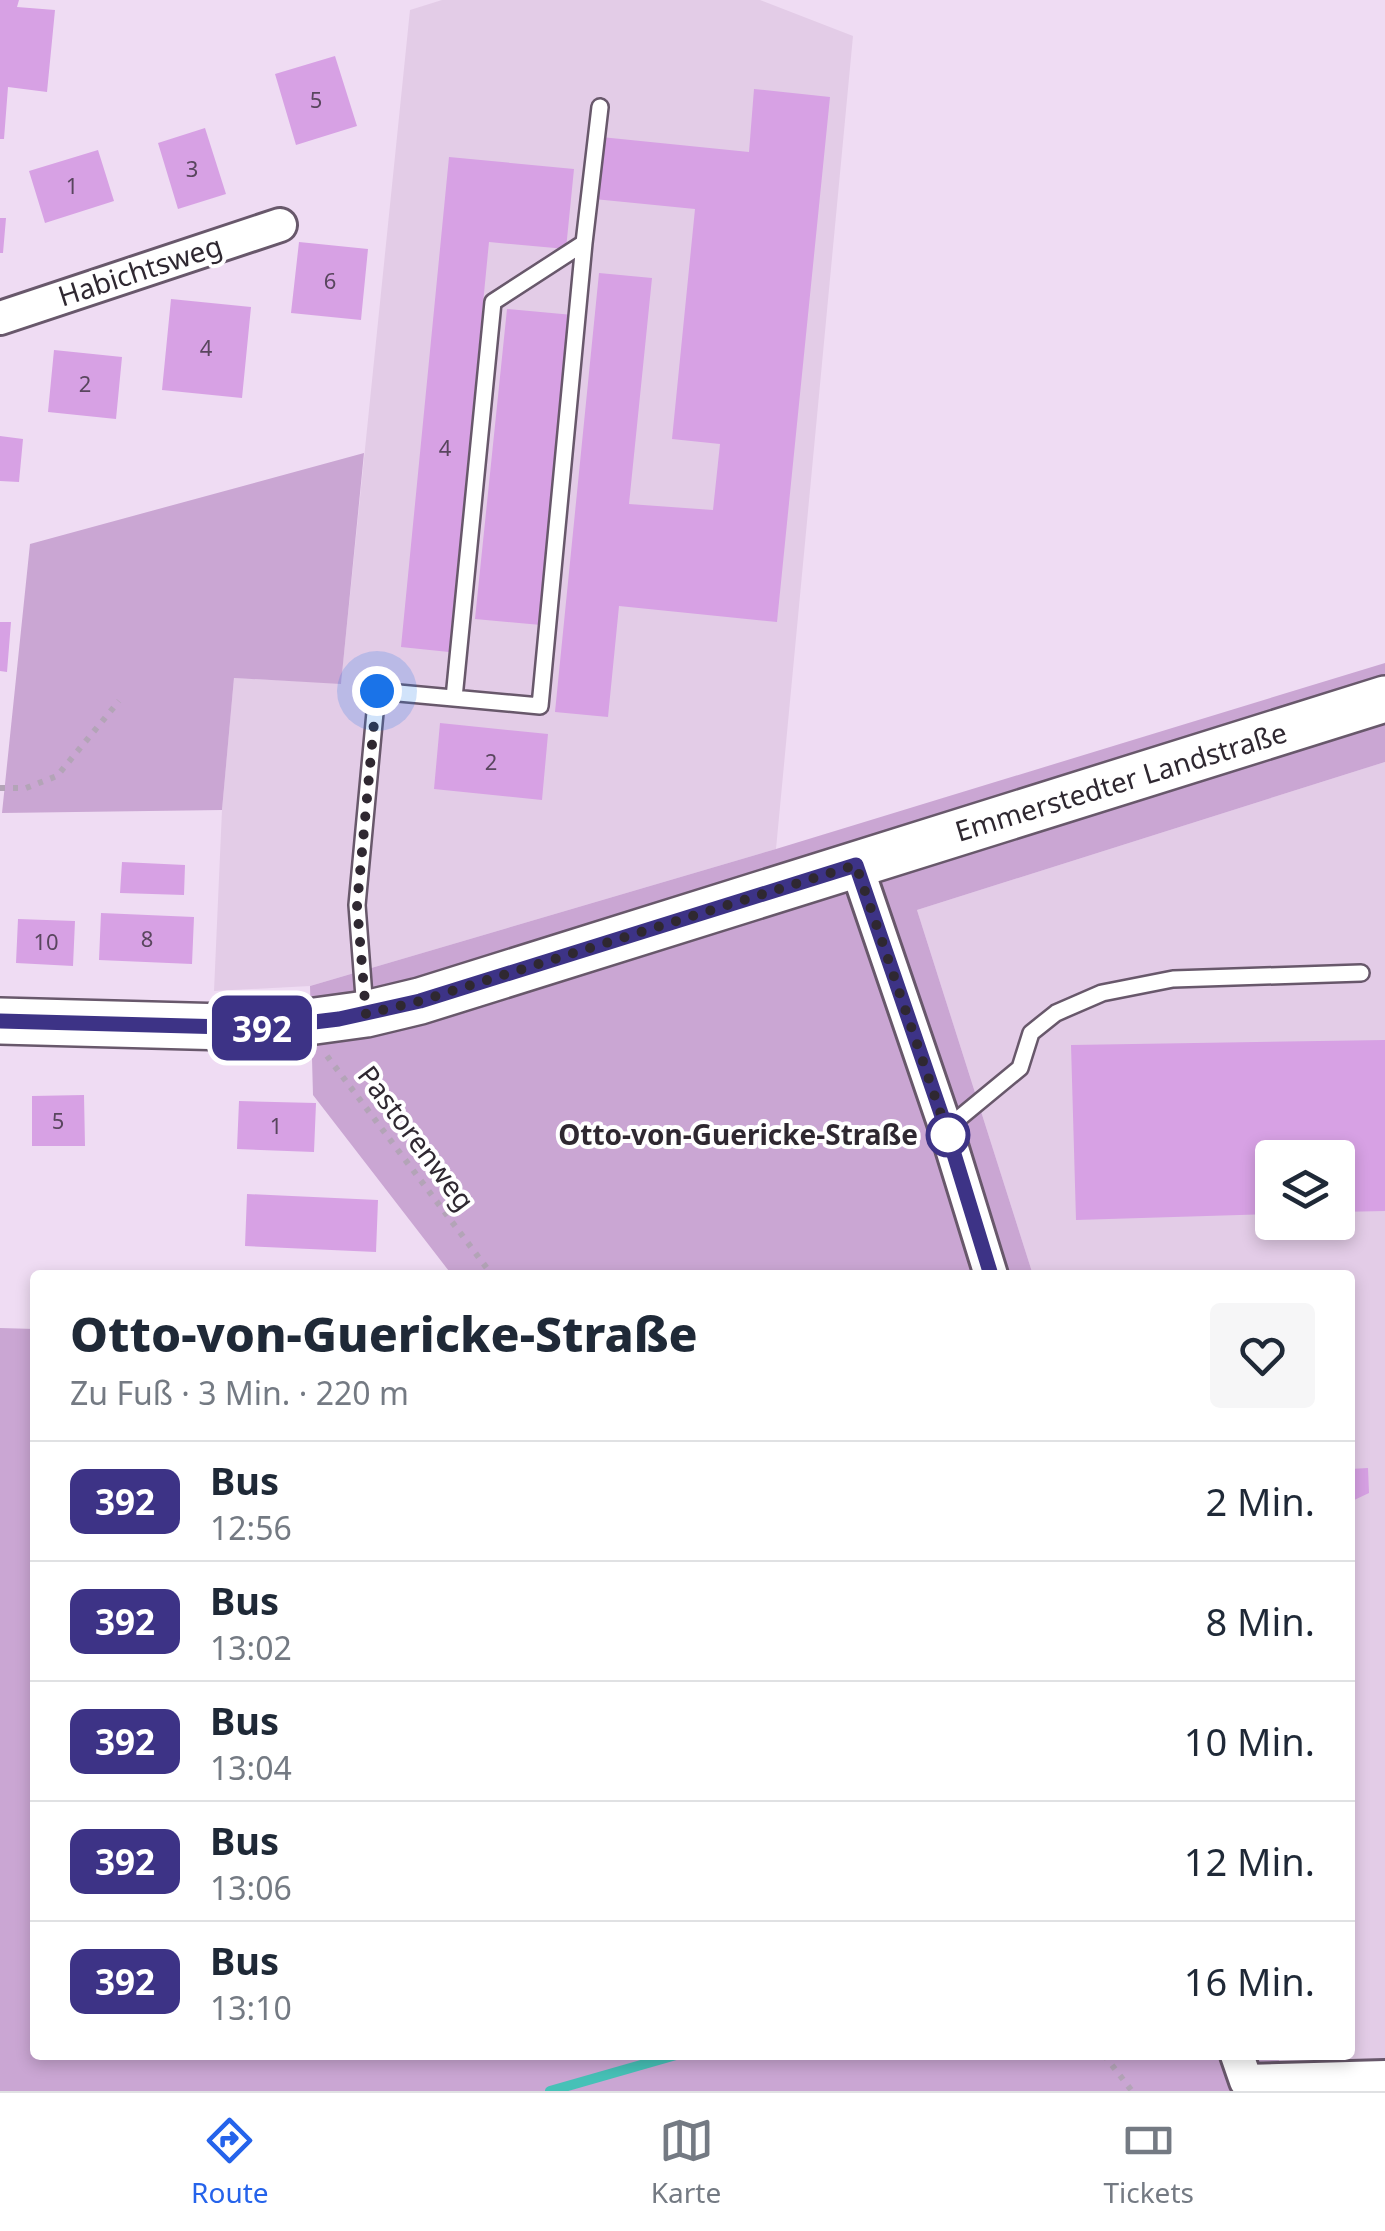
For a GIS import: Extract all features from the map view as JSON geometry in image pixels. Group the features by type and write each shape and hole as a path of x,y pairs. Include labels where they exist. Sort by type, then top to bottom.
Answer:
{"main road":[{"name":"Emmerstedter Landstraße","path":"0,1021 229,1028 312,1024 366,1014 420,1001 1385,699"}],"street":[{"name":"Habichtsweg","path":"0,318 280,225"},
{"path":"856,865 946,1128 989,1270"},
{"path":"1239,2060 1246,2080 1385,2077"}],"lane":[{"path":"366,1014 357,905 377,691 540,706 600,108"},
{"path":"454,698 493,302 584,243"},
{"path":"946,1128 1020,1068 1032,1033 1056,1013 1102,993 1173,979 1361,973"}],"path":[{"path":"0,788 26,788 57,776 118,701"},
{"name":"Pastorenweg","path":"312,1024 330,1062 488,1270"},
{"path":"1108,2060 1132,2091"}],"shaded area":[{"path":"442,0 760,0 853,36 776,849 310,986 214,991 222,810 234,678 341,683 410,10"},
{"path":"364,453 341,684 234,678 222,810 2,813 30,544"},
{"path":"1385,663 1385,762 917,910 1031,1270 448,1270 313,1095 310,986"},
{"path":"1385,762 1385,2091 1291,2091 1279,2060 1355,2060 1355,1270 1031,1270 917,910"},
{"path":"0,1328 30,1329 30,2060 1279,2060 1291,2091 0,2091"}],"building":[{"path":"0,0 19,0 17,7 55,10 47,92 8,87 4,139 0,139"},
{"path":"335,56 357,126 296,145 275,74"},
{"path":"754,89 830,97 777,622 619,606 608,717 555,712 599,273 652,278 629,504 713,510 720,444 672,439 695,209 594,199 601,137 749,152"},
{"path":"205,128 226,194 178,209 158,143"},
{"path":"98,150 114,201 45,223 29,171"},
{"path":"449,157 574,169 566,249 489,242 449,652 401,647"},
{"path":"0,218 6,218 3,253 0,253"},
{"path":"299,242 368,249 361,320 291,313"},
{"path":"171,299 251,307 242,398 162,390"},
{"path":"507,309 573,315 541,625 475,619"},
{"path":"54,350 122,357 116,419 48,412"},
{"path":"0,436 23,439 19,482 0,481"},
{"path":"0,622 11,622 7,672 0,671"},
{"path":"440,723 548,734 542,800 434,789"},
{"path":"122,862 185,865 184,895 120,893"},
{"path":"101,913 194,917 192,964 99,960"},
{"path":"18,919 75,921 73,966 16,963"},
{"path":"1385,1040 1385,1211 1355,1212 1355,1140 1255,1140 1255,1215 1076,1220 1071,1045"},
{"path":"84,1095 85,1146 32,1146 32,1096"},
{"path":"239,1101 316,1103 314,1152 237,1149"},
{"path":"247,1194 378,1200 376,1252 245,1246"},
{"path":"1368,1468 1369,1493 1355,1500 1355,1469"}],"waterway":[{"path":"550,2091 658,2060"}],"bus line":[{"name":"392","path":"0,1021 229,1028 312,1024 420,1001 856,865 946,1128 989,1270"}],"place":[{"name":"Otto-von-Guericke-Straße","path":"948,1135"}],"route":[{"path":"377,691 357,905 366,1014 420,1001 856,865 948,1135"}]}
